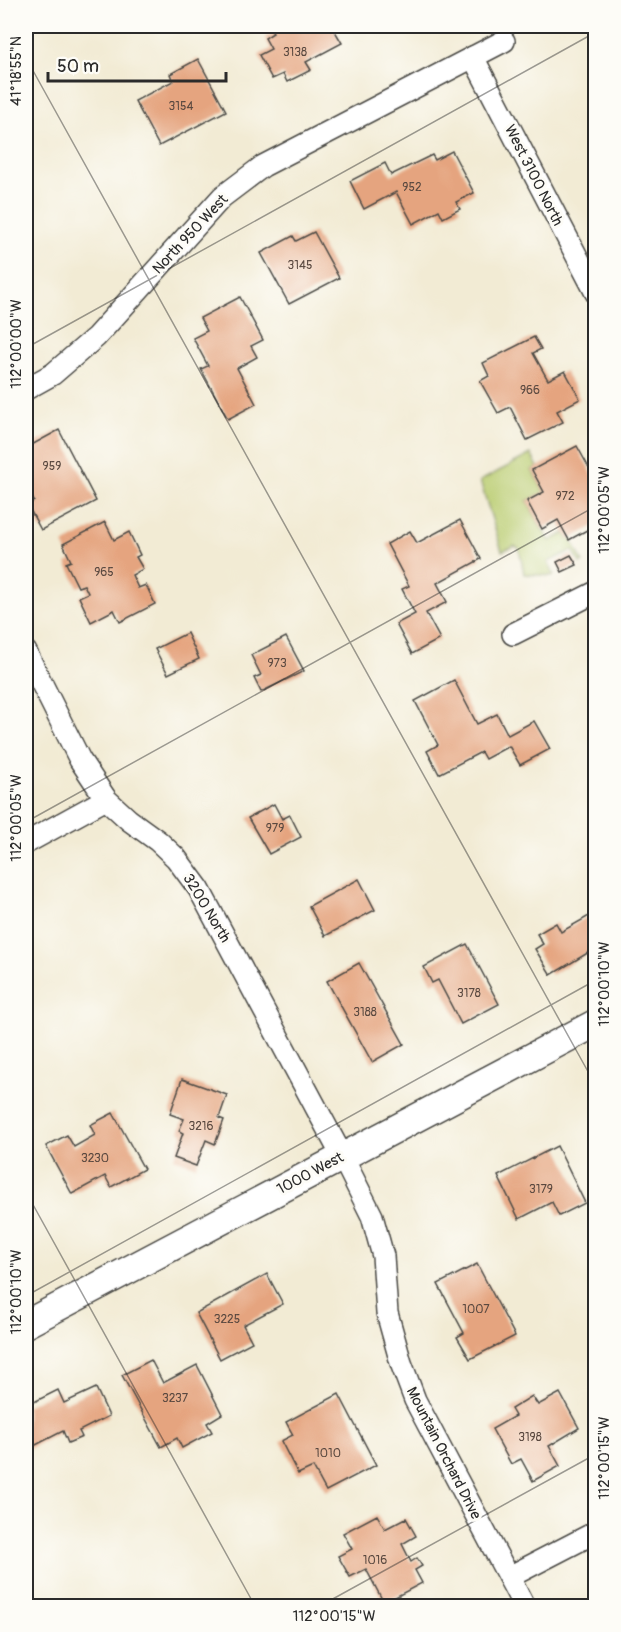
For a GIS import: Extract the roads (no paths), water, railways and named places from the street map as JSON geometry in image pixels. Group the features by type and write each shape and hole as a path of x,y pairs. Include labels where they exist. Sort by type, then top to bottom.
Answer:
{"street":[{"name":"North 950 West","path":"26,388 53,374 96,337 222,197 263,166 504,41"},
{"name":"West 3100 North","path":"473,57 596,293"},
{"path":"513,634 596,592"},
{"name":"3200 North","path":"26,652 76,752 106,799 176,858 199,889 342,1156"},
{"path":"26,843 106,799"},
{"name":"1000 West","path":"26,1324 596,1023"},
{"name":"Mountain Orchard Drive","path":"342,1156 372,1216 383,1256 387,1312 401,1364 415,1400 524,1606"},
{"path":"509,1577 596,1532"}]}
